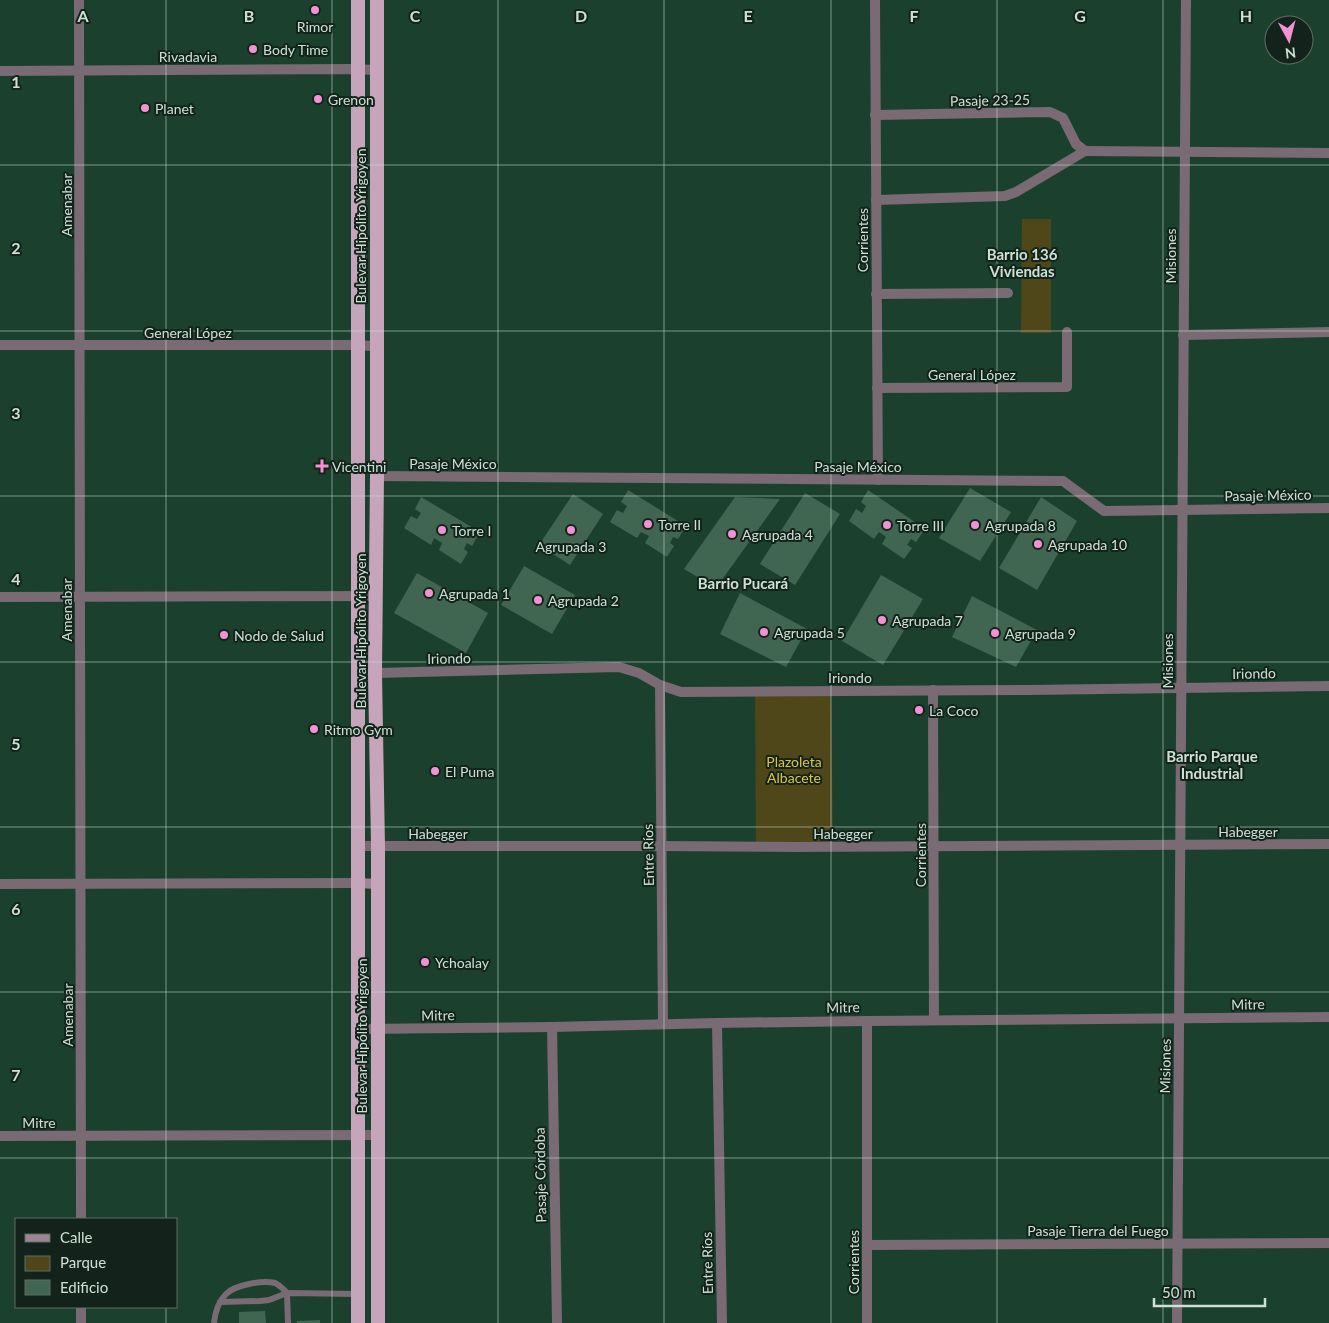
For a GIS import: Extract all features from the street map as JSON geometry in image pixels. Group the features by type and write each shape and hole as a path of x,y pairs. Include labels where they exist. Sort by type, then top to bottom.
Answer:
{"highway":[{"name":"Bulevar Hipólito Yrigoyen","path":"358,0 358,1323"},
{"name":"Bulevar Hipólito Yrigoyen","path":"377,0 375,673 378,847 378,1323"}],"main road":[{"path":"358,883 378,884"}],"street":[{"name":"Amenabar","path":"79,0 81,1218"},
{"name":"Corrientes","path":"875,0 878,480"},
{"name":"Misiones","path":"1176,1323 1186,0"},
{"name":"Rivadavia","path":"0,71 377,70"},
{"name":"Pasaje 23-25","path":"875,115 1050,112 1063,118 1076,144 1085,151"},
{"path":"876,200 1006,196 1085,151 1329,152"},
{"path":"876,294 1008,293"},
{"name":"General López","path":"877,388 1067,387 1067,332"},
{"path":"1184,335 1329,332"},
{"name":"General López","path":"0,345 376,346"},
{"name":"Pasaje México","path":"377,476 1063,481 1104,511 1329,508"},
{"path":"0,597 376,596"},
{"name":"Iriondo","path":"375,673 619,667 639,673 660,685 681,692 1329,686"},
{"name":"Entre Ríos","path":"660,685 663,1024"},
{"name":"Corrientes","path":"933,690 934,1020"},
{"name":"Habegger","path":"358,846 934,847 1329,844"},
{"path":"0,884 358,883"},
{"name":"Mitre","path":"358,1029 934,1020 1329,1017"},
{"name":"Corrientes","path":"866,1021 867,1323"},
{"name":"Entre Ríos","path":"718,1023 722,1323"},
{"name":"Pasaje Córdoba","path":"552,1027 556,1323"},
{"name":"Mitre","path":"0,1136 378,1135"},
{"name":"Pasaje Tierra del Fuego","path":"867,1245 1329,1243"},
{"path":"81,1308 81,1323"}],"lane":[{"path":"214,1323 215,1314 220,1302 231,1289 245,1285 273,1283 279,1285 287,1293 288,1323"},
{"path":"220,1302 269,1300 287,1293 358,1294"}],"green space":[{"path":"1022,219 1051,219 1051,333 1021,333"},
{"name":"Plazoleta Albacete","path":"755,692 831,692 833,846 756,846"}],"building":[{"name":"Agrupada 8","path":"970,488 1011,512 980,561 939,538"},
{"name":"Torre II","path":"628,490 686,526 678,539 673,537 670,543 674,546 667,557 645,543 649,536 641,532 637,538 610,522 617,510 623,513 627,506 621,502"},
{"name":"Torre III","path":"868,490 925,529 916,542 911,539 907,545 912,548 904,559 882,544 886,537 879,532 874,539 849,521 856,509 862,513 866,506 861,502"},
{"path":"805,493 840,514 795,585 760,564"},
{"name":"Agrupada 3","path":"573,494 603,514 570,565 539,545"},
{"name":"Torre I","path":"421,497 480,532 472,546 467,543 464,549 468,552 461,564 439,550 442,543 434,538 431,545 404,528 411,516 417,519 421,513 415,509"},
{"name":"Agrupada 4","path":"735,497 780,499 716,588 684,569"},
{"name":"Agrupada 10","path":"1041,497 1077,521 1037,590 999,568"},
{"name":"Agrupada 2","path":"524,566 575,595 552,634 501,605"},
{"name":"Agrupada 1","path":"417,573 488,613 466,653 394,613"},
{"name":"Agrupada 7","path":"881,575 923,599 883,665 842,641"},
{"name":"Agrupada 5","path":"740,593 807,629 786,667 720,634"},
{"name":"Agrupada 9","path":"972,596 1037,630 1016,667 952,637"},
{"path":"265,1311 266,1323 239,1323 239,1312"},
{"path":"320,1320 320,1323 297,1323 297,1321"}],"place":[{"name":"Rimor","path":"315,10"},
{"name":"Body Time","path":"253,49"},
{"name":"Grenon","path":"318,99"},
{"name":"Planet","path":"145,108"},
{"name":"Vicentini","path":"322,466"},
{"name":"Torre II","path":"648,524"},
{"name":"Torre III","path":"887,525"},
{"name":"Agrupada 8","path":"975,525"},
{"name":"Torre I","path":"442,530"},
{"name":"Agrupada 3","path":"571,530"},
{"name":"Agrupada 4","path":"732,534"},
{"name":"Agrupada 10","path":"1038,544"},
{"name":"Agrupada 1","path":"429,593"},
{"name":"Agrupada 2","path":"538,600"},
{"name":"Agrupada 7","path":"882,620"},
{"name":"Agrupada 5","path":"764,632"},
{"name":"Agrupada 9","path":"995,633"},
{"name":"Nodo de Salud","path":"224,635"},
{"name":"La Coco","path":"919,710"},
{"name":"Ritmo Gym","path":"314,729"},
{"name":"El Puma","path":"435,771"},
{"name":"Ychoalay","path":"425,962"}],"district":[{"name":"Barrio 136 Viviendas","path":"1022,262"},
{"name":"Barrio Pucará","path":"743,583"},
{"name":"Barrio Parque Industrial","path":"1212,764"}]}
